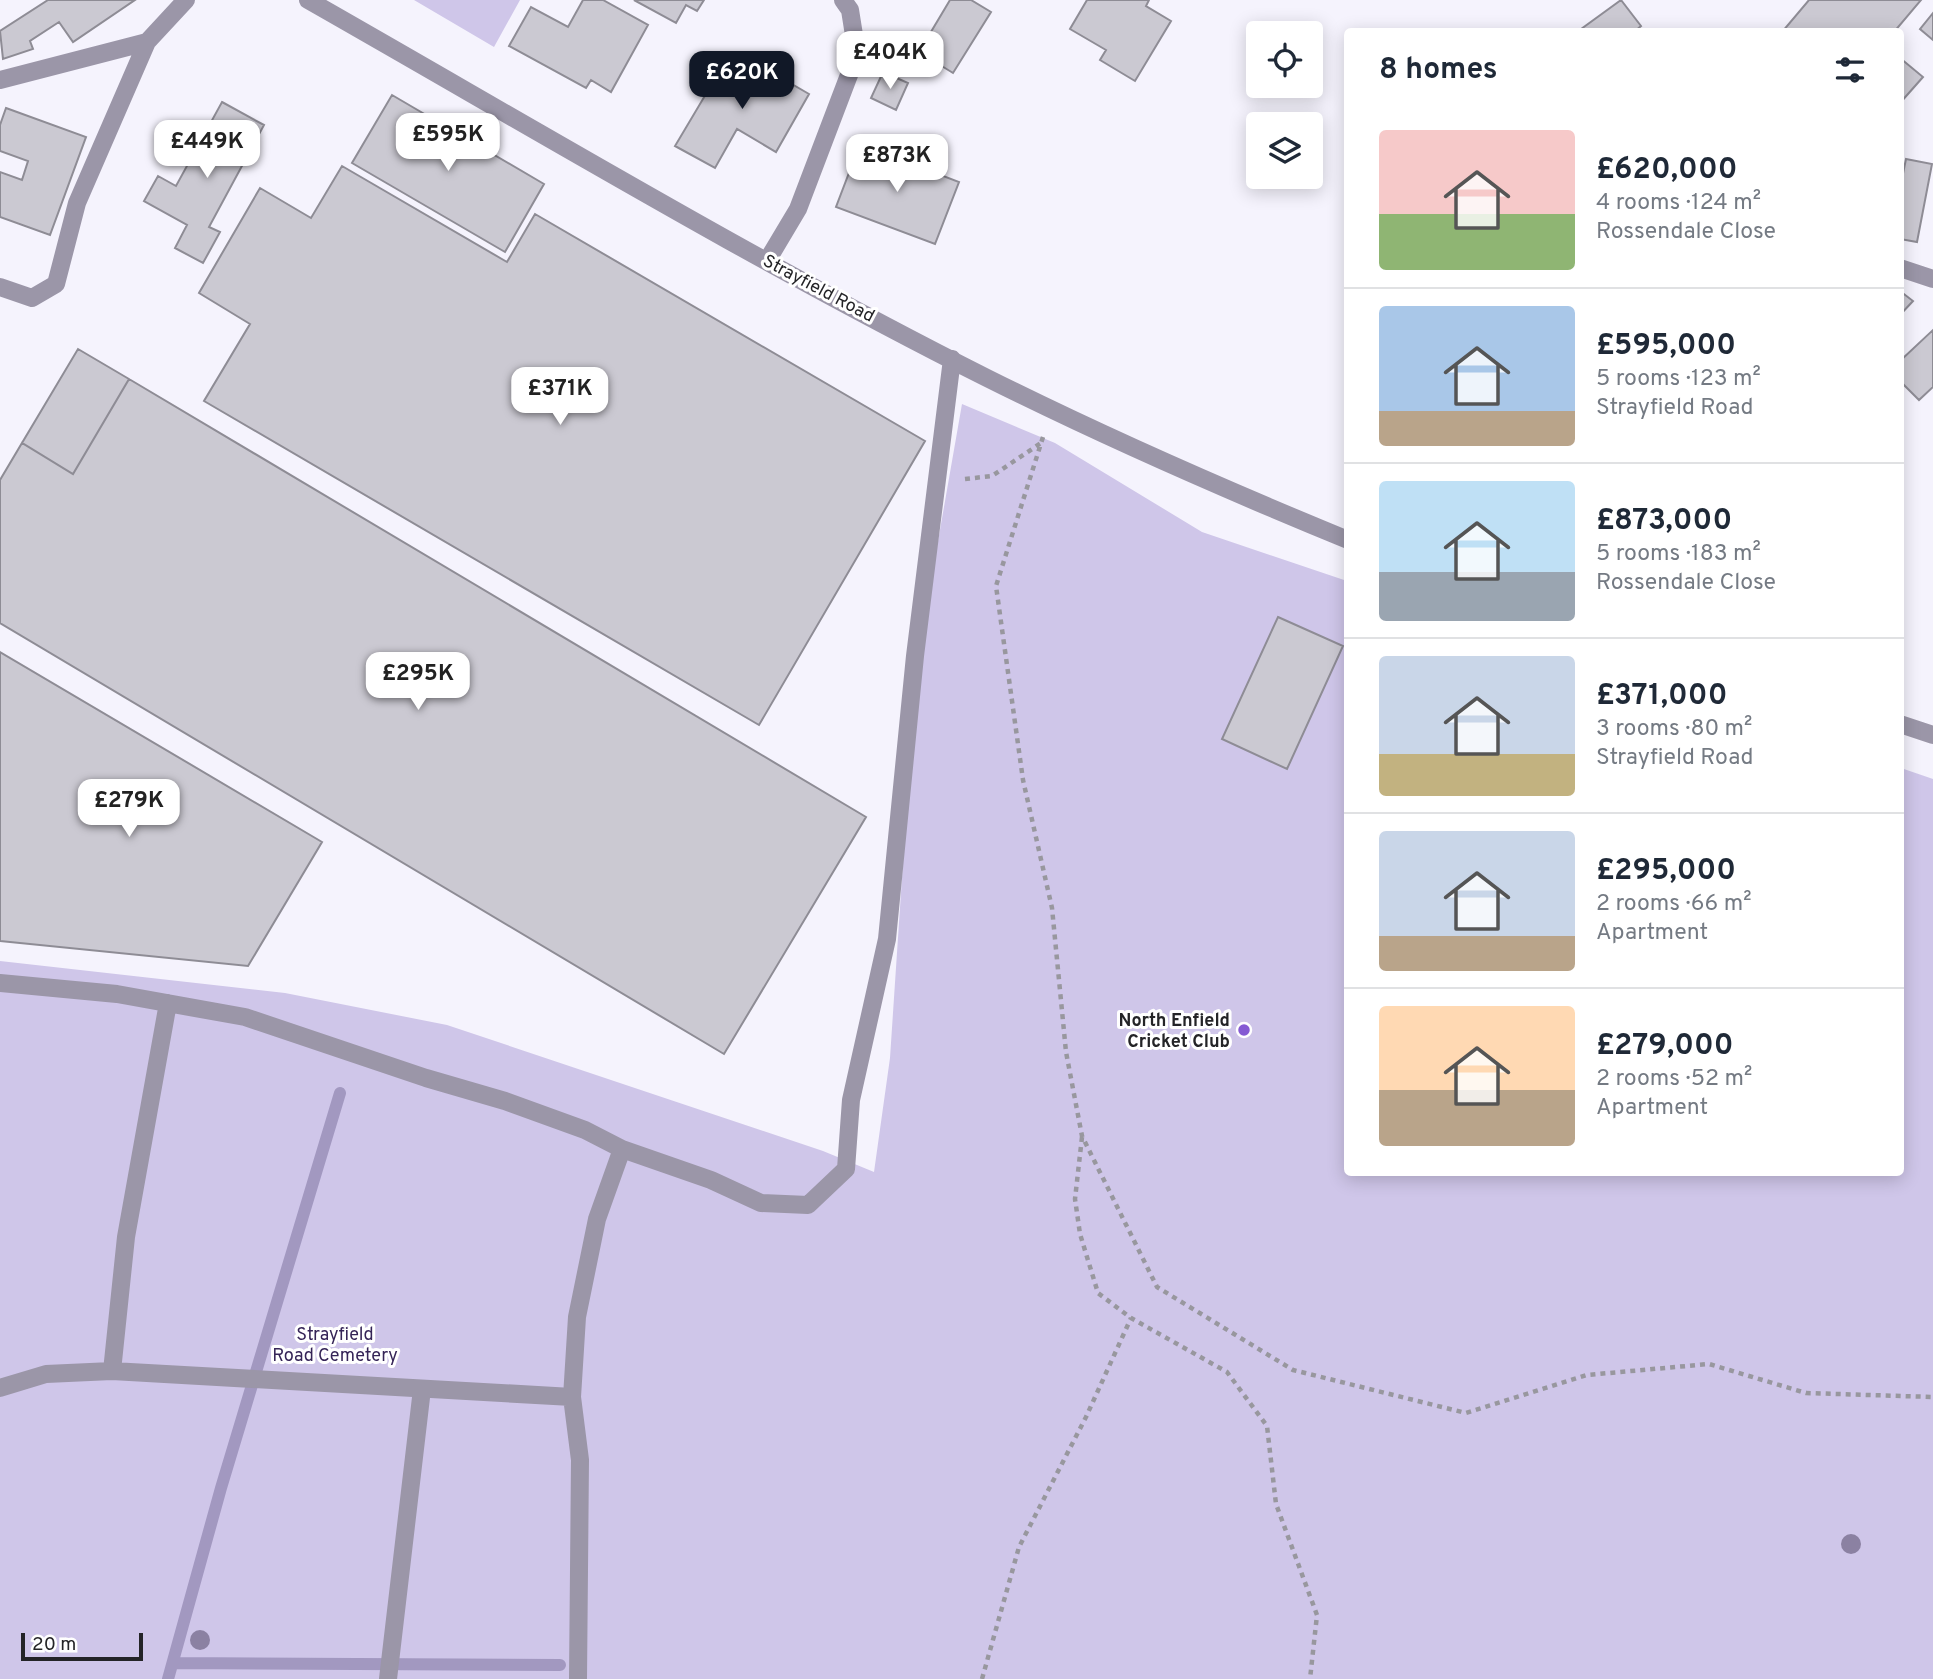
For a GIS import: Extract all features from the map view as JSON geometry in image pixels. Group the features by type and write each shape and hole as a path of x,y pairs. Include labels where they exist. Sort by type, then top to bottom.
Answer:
{"street":[{"path":"0,287 32,298 56,284 77,203 147,42 186,0"},
{"name":"Strayfield Road","path":"308,0 767,261 952,359 1192,476 1344,538"},
{"path":"767,261 798,209 857,54 850,10 843,0"},
{"path":"0,80 147,42"},
{"path":"1904,269 1933,279"},
{"path":"0,983 117,994 245,1017 426,1078 505,1101 584,1130 622,1149 711,1180 761,1203 807,1205 846,1169 851,1101 887,939 915,656 952,359"},
{"path":"1904,725 1933,735"},
{"path":"112,1371 125,1237 168,1003"},
{"path":"578,1679 580,1461 572,1397 577,1317 597,1219 622,1149"},
{"path":"0,1388 46,1374 112,1371 572,1397"},
{"path":"388,1679 422,1390"}],"path":[{"path":"1051,409 996,586 1023,780 1052,908 1066,1052 1082,1136 1157,1287 1293,1370 1466,1413 1587,1375 1709,1364 1806,1394 1933,1397"},
{"path":"937,481 992,476 1041,443"},
{"path":"1082,1136 1075,1199 1080,1234 1098,1293 1132,1318 1227,1372 1267,1426 1276,1504 1317,1615 1310,1679"},
{"path":"982,1679 1019,1547 1086,1417 1132,1318"}],"green space":[{"path":"414,0 520,0 494,47"},
{"name":"Strayfield Road Cemetery","path":"962,404 1055,443 1202,532 1344,580 1344,1176 1904,1176 1904,769 1933,779 1933,1679 0,1679 0,961 285,993 447,1025 823,1151 874,1172 890,1058 916,667"}],"building":[{"path":"48,0 135,0 73,42 59,22 30,41 33,49 3,59 0,31"},
{"path":"583,0 603,0 648,25 611,92 591,80 586,88 509,46 531,7 568,27"},
{"path":"634,0 704,0 697,11 686,5 676,23"},
{"path":"950,0 971,0 991,12 953,73 919,52"},
{"path":"1087,0 1149,0 1146,6 1171,21 1135,81 1100,60 1106,50 1070,29"},
{"path":"1621,0 1641,26 1639,28 1582,28"},
{"path":"1809,0 1921,0 1897,28 1785,28"},
{"path":"1933,13 1933,40 1920,29"},
{"path":"740,54 809,94 776,152 737,129 715,168 675,146 722,67 730,71"},
{"path":"1904,61 1923,77 1904,98"},
{"path":"883,72 908,83 896,110 871,98"},
{"path":"392,95 544,184 505,252 352,163"},
{"path":"222,102 264,125 209,227 220,232 203,263 175,248 187,225 144,201 158,176 176,186"},
{"path":"6,108 86,137 50,235 0,217 0,172 22,180 28,161 0,151 0,125"},
{"path":"860,144 959,182 935,244 836,207"},
{"path":"1906,159 1932,164 1917,242 1904,240"},
{"path":"342,166 507,262 535,214 925,441 759,725 204,401 250,324 199,293 260,188 311,218"},
{"path":"1904,294 1913,301 1904,311"},
{"path":"1933,330 1933,387 1919,400 1904,385 1904,357"},
{"path":"78,349 129,379 73,474 22,443"},
{"path":"129,379 866,817 724,1054 0,623 0,480 22,443 73,474"},
{"path":"1278,617 1343,646 1287,769 1222,739"},
{"path":"0,652 322,842 248,966 0,941"}],"waterway":[{"path":"168,1679 221,1488 340,1093"},
{"path":"173,1663 560,1665"}],"place":[{"name":"North Enfield Cricket Club","path":"1244,1030"}]}
